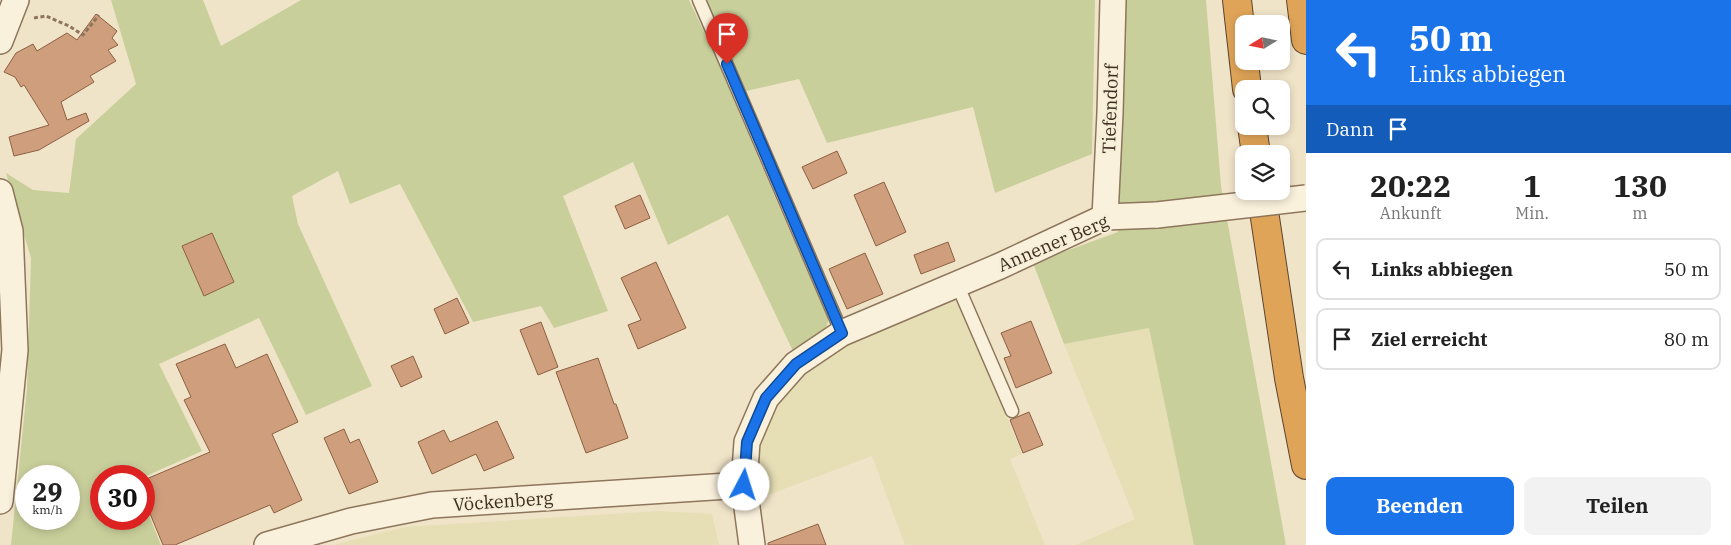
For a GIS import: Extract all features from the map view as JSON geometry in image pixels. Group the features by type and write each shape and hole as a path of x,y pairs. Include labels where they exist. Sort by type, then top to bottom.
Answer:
{"highway":[{"path":"1237,0 1246,80"},
{"path":"1301,0 1306,40"},
{"path":"1262,200 1290,378 1306,465"}],"street":[{"name":"Tiefendorf","path":"1105,217 1113,0"},
{"path":"0,40 22,9"},
{"path":"0,192 10,231 15,350 0,501"},
{"name":"Annener Berg","path":"842,333 958,284 1105,217 1157,215 1306,198"},
{"path":"752,545 744,485 747,442 766,398 796,364 842,333"},
{"name":"Vöckenberg","path":"267,545 351,521 432,505 744,485"}],"lane":[{"path":"699,0 842,333"},
{"path":"958,284 1012,411"}],"path":[{"path":"22,9 46,16 69,26 83,35 99,15"}],"shaded area":[{"path":"959,297 1022,454 1010,459 1045,545 905,545 872,456 757,499 759,460 766,422 785,392 811,364 900,320"},
{"path":"1149,328 1194,545 1076,545 1135,519 1064,344"},
{"path":"659,511 712,514 719,545 333,545 405,527"}],"green space":[{"path":"111,0 203,0 221,46 301,0 689,0 714,53 829,319 824,333 793,351 728,215 668,245 633,162 563,196 608,311 554,328 541,306 473,322 400,184 350,204 338,171 292,196 298,224 372,386 306,415 259,318 159,364 202,451 155,472 155,465 90,465 90,530 155,530 161,545 11,545 15,506 15,530 80,530 80,465 19,465 27,388 31,258 6,173 33,190 69,193 76,139 136,84"},
{"path":"704,0 1095,0 1092,154 995,193 973,107 827,143 799,79 746,91"},
{"path":"1118,0 1206,0 1221,186 1286,545 1194,545 1149,328 1064,344 1033,263 1118,232"}],"building":[{"path":"96,14 117,31 112,38 118,45 108,50 116,61 90,76 94,82 61,102 67,120 86,113 89,121 39,150 14,156 9,137 49,125 24,85 21,87 15,77 4,72 16,53 33,44 37,51 67,33 77,40"},
{"path":"837,151 847,173 813,189 802,167"},
{"path":"884,182 906,232 876,246 854,195"},
{"path":"640,195 650,218 625,229 615,206"},
{"path":"212,233 234,282 204,296 182,246"},
{"path":"948,242 955,261 921,274 914,255"},
{"path":"865,253 883,294 847,309 829,269"},
{"path":"656,262 686,328 638,349 628,325 641,320 621,278"},
{"path":"457,298 469,323 445,334 434,309"},
{"path":"1031,321 1052,373 1016,388 1004,358 1011,356 1001,333"},
{"path":"541,322 558,367 538,375 520,330"},
{"path":"225,344 236,368 267,354 298,422 272,434 302,500 274,513 270,505 175,545 163,545 155,526 155,475 210,452 184,400 191,397 176,364"},
{"path":"413,356 422,377 401,387 391,366"},
{"path":"598,358 628,438 586,453 556,372"},
{"path":"1029,412 1043,445 1023,453 1010,420"},
{"path":"497,421 514,458 484,471 476,454 432,474 418,442 444,430 450,442"},
{"path":"344,429 350,443 359,439 378,482 349,494 324,438"},
{"path":"818,524 826,545 768,545 768,543"}],"route":[{"path":"727,64 842,333 796,364 766,398 747,442 744,485"}]}
